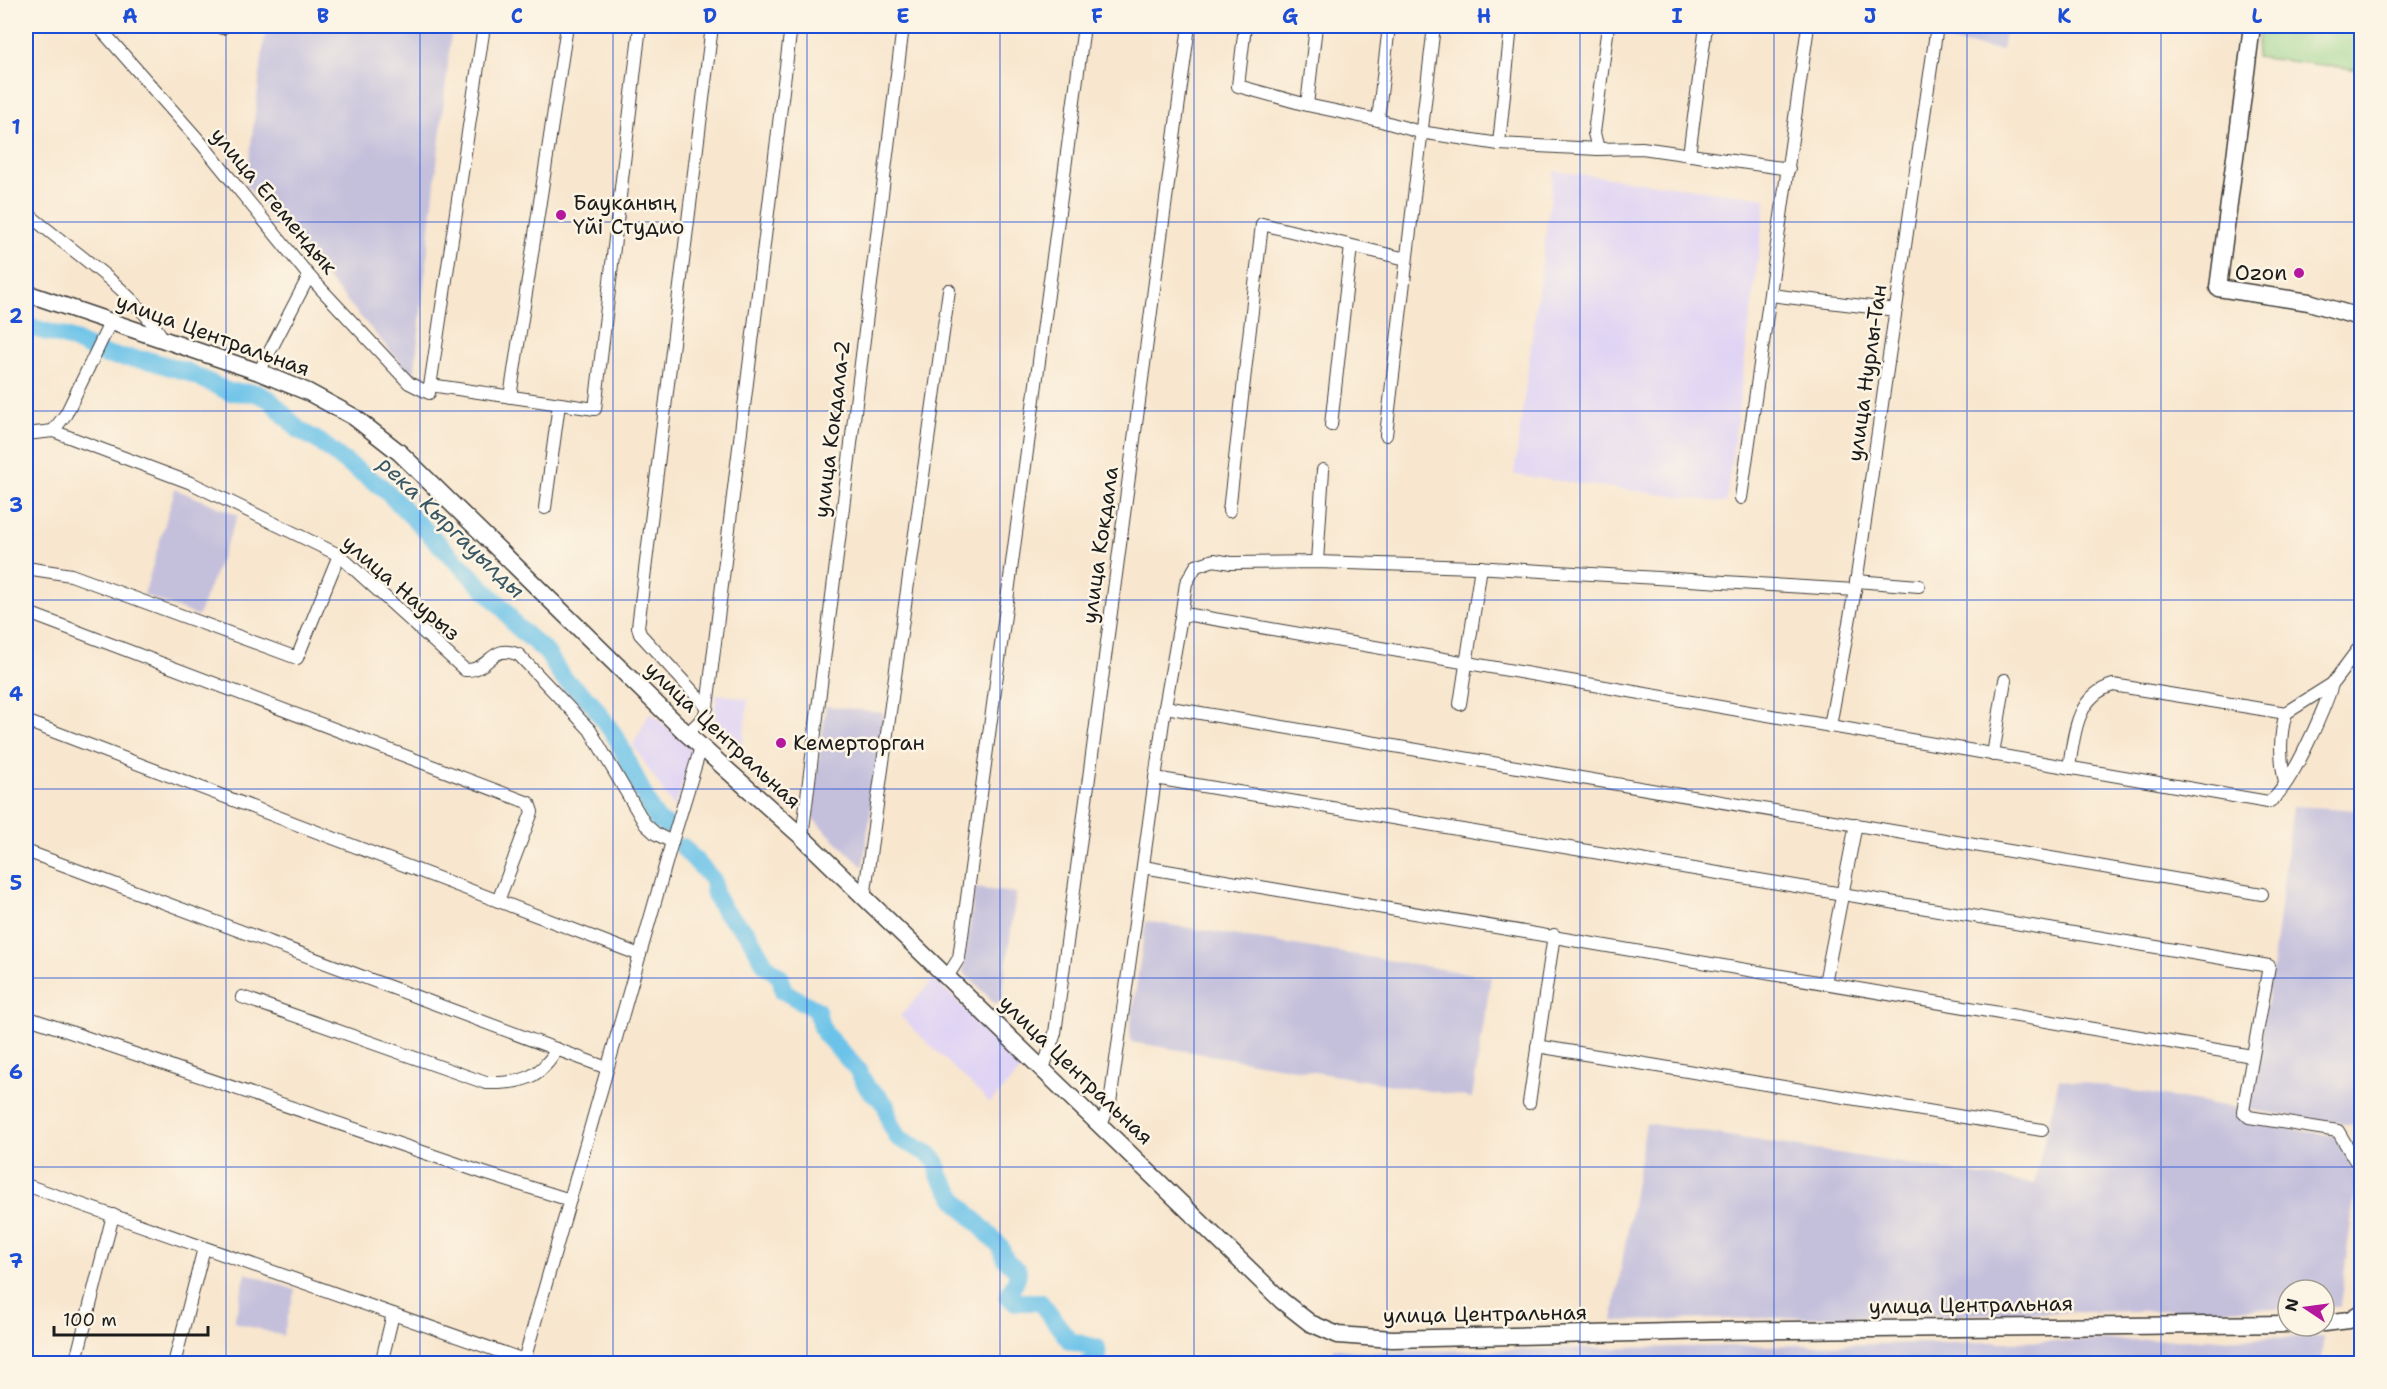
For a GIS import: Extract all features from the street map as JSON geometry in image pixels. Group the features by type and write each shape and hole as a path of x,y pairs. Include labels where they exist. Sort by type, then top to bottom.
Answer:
{"main road":[{"path":"2252,26 2218,288 2309,302 2361,318"},
{"name":"улица Центральная","path":"26,293 259,372 308,392 354,417 376,433 400,453 687,734 802,837 1282,1301 1310,1323 1338,1335 1392,1339 1712,1331 2276,1323"},
{"path":"2336,1322 2349,1320 2361,1312"}],"street":[{"name":"улица Егемендык","path":"98,26 202,144 309,276 409,383 429,389"},
{"path":"484,26 429,389 595,409 640,26"},
{"path":"510,397 567,26"},
{"path":"708,707 640,634 638,627 712,26"},
{"path":"687,734 704,717 708,707 791,26"},
{"name":"улица Кокдала-2","path":"802,837 903,26"},
{"path":"947,977 959,958 1084,26"},
{"name":"улица Кокдала","path":"1043,1069 1055,1033 1189,26"},
{"path":"1245,26 1238,86 1307,105 1378,120 1420,132 1499,144 1598,149 1642,148 1789,169"},
{"path":"1307,105 1316,26"},
{"path":"1378,120 1389,26"},
{"path":"1386,435 1434,26"},
{"path":"1499,144 1511,26"},
{"path":"1598,149 1594,133 1608,26"},
{"path":"1689,155 1706,26"},
{"path":"1741,498 1808,26"},
{"name":"улица Нурлы-Тан","path":"1830,726 1855,586 1937,26"},
{"path":"26,212 135,301 152,320 165,340"},
{"path":"1229,511 1262,224 1406,259"},
{"path":"1331,425 1351,246"},
{"path":"259,372 309,276"},
{"path":"864,898 949,290"},
{"path":"1770,295 1896,310"},
{"path":"52,431 66,414 110,323"},
{"path":"545,508 559,404"},
{"name":"улица Наурыз","path":"26,434 52,431 191,483 339,555 465,670 475,670 501,651 510,651 519,655 590,730 645,824 656,834 672,842"},
{"path":"1317,562 1323,470"},
{"path":"26,568 71,575 297,658 339,555"},
{"path":"1101,1125 1110,1103 1165,707 1186,583 1196,566 1214,560 1231,564 1317,562 1481,567 1855,586 1919,586"},
{"path":"1460,704 1481,567"},
{"path":"26,612 529,803 532,812 498,901"},
{"path":"1181,617 1191,615 2268,802 2274,798 2285,783 2313,734 2332,684 2361,644"},
{"path":"1993,755 2005,680"},
{"path":"2069,768 2081,712 2087,701 2099,689 2113,685 2286,712 2332,684"},
{"path":"1165,707 2262,894"},
{"path":"2285,783 2280,738 2286,712"},
{"path":"26,721 640,955"},
{"path":"26,1185 524,1362 701,747"},
{"path":"1155,778 2269,966 2243,1111 2249,1117 2338,1131 2361,1166"},
{"path":"1825,983 1856,824"},
{"path":"26,851 608,1068"},
{"path":"1143,867 1554,935 2253,1056"},
{"path":"1529,1103 1554,935"},
{"path":"242,997 486,1083 504,1083 533,1076 548,1065 557,1048"},
{"path":"26,1017 484,1173 570,1200"},
{"path":"1538,1046 2042,1130"},
{"path":"75,1364 112,1215"},
{"path":"174,1364 204,1248"},
{"path":"381,1364 393,1314"}],"shaded area":[{"path":"266,26 452,26 414,378 246,185"},
{"path":"1944,26 2006,26 2002,50 1943,41"},
{"path":"1554,171 1766,198 1726,503 1514,475"},
{"path":"175,489 238,515 198,616 144,595"},
{"path":"717,694 748,699 742,753 713,722"},
{"path":"826,706 884,713 863,867 811,817"},
{"path":"650,712 694,750 674,808 633,745"},
{"path":"2293,806 2361,810 2361,1126 2250,1110 2273,962"},
{"path":"975,888 1016,893 1002,998 996,1004 963,972"},
{"path":"1146,921 1491,977 1472,1098 1131,1042 1130,1029"},
{"path":"934,979 1025,1066 990,1103 900,1016"},
{"path":"2059,1079 2237,1108 2243,1121 2335,1136 2357,1176 2340,1307 2336,1307 2336,1278 2276,1278 2276,1308 1612,1321 1646,1123 2034,1184"},
{"path":"246,1273 295,1290 283,1336 234,1322"},
{"path":"2323,1338 2322,1364 1332,1363 1333,1348 1362,1352"}],"green space":[{"path":"2260,26 2361,26 2361,70 2256,57"}],"waterway":[{"name":"река Кыргауылды","path":"26,326 69,338 105,355 151,361 188,372 229,392 256,393 269,399 299,430 320,442 382,487 504,609 515,625 547,653 562,677 591,702 617,739 651,810 658,821 668,826"},
{"name":"река Кыргауылды","path":"683,847 713,880 715,895 724,911 748,934 765,964 781,978 783,991 817,1010 825,1034 857,1069 868,1089 886,1106 890,1123 898,1138 929,1154 937,1163 939,1175 960,1205 1000,1246 1005,1259 1018,1271 1008,1297 1015,1302 1040,1302 1070,1341 1097,1348 1098,1358 1088,1364"}],"place":[{"name":"Бауканың Үйі Студио","path":"561,215"},
{"name":"Ozon","path":"2299,273"},
{"name":"Кемерторган","path":"781,743"}]}
